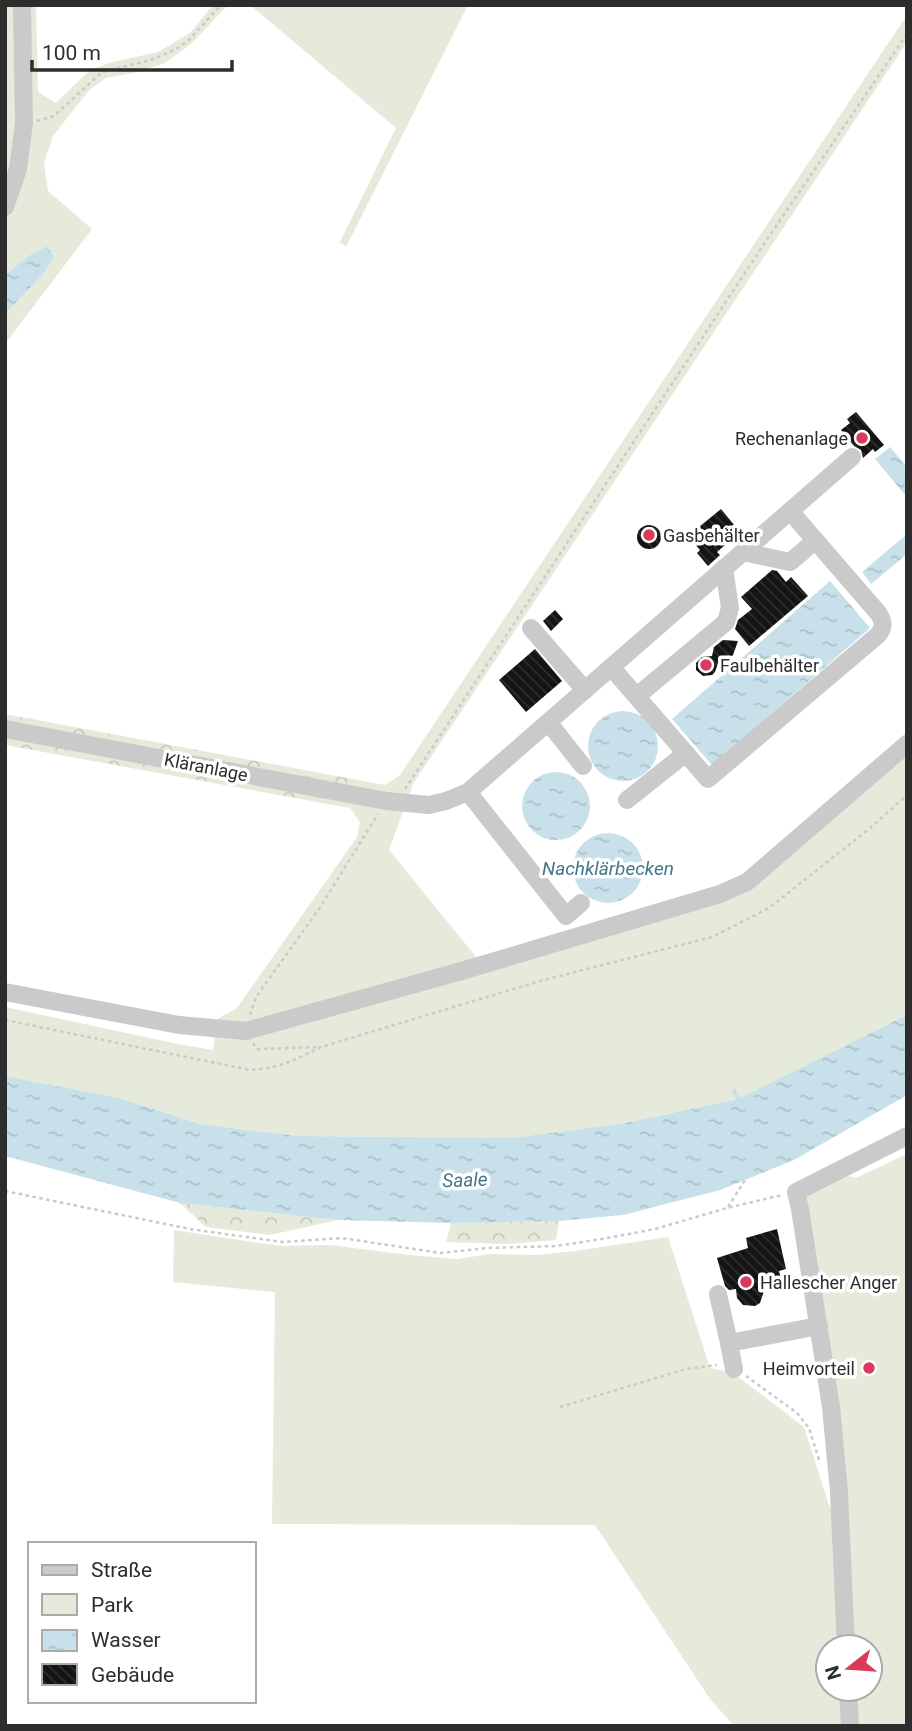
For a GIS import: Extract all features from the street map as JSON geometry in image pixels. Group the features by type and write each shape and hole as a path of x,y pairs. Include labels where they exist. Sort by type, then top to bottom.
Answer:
{"street":[{"path":"5,207 18,169 24,122 22,5"},
{"path":"581,902 566,916 468,792 852,457"},
{"path":"611,667 708,779 878,635 883,629 879,614 790,511"},
{"path":"743,552 790,562 815,540"},
{"path":"637,696 726,622 730,608 724,568"},
{"path":"531,628 584,690"},
{"path":"548,722 583,766"},
{"name":"Kläranlage","path":"5,729 406,804 429,805 468,792"},
{"path":"5,992 180,1025 246,1031 458,972 720,894 747,882 907,744"},
{"path":"627,800 686,753"},
{"path":"845,1633 839,1492 831,1407 796,1192 907,1136"},
{"path":"718,1294 734,1369"},
{"path":"729,1343 819,1326"},
{"path":"849,1703 850,1726"}],"path":[{"path":"24,122 54,116 102,72 151,60 176,49 188,41 221,5"},
{"path":"321,1047 257,1049 246,1031 256,997 319,909 386,801 405,789 766,241 907,34"},
{"path":"727,1208 745,1180"},
{"path":"5,1191 190,1229 282,1242 342,1238 440,1253 487,1248 556,1246 602,1239 654,1229 796,1192"},
{"path":"560,1407 686,1369 715,1364 734,1369 797,1413 809,1428 820,1461"}],"green space":[{"path":"5,5 36,5 38,92 56,103 90,70 158,52 190,33 213,5 228,5 192,43 165,63 106,78 89,90 53,136 44,163 48,191 92,229 5,344 5,314 45,272 54,256 47,246 28,256 5,275"},
{"path":"250,5 468,5 346,247 340,242 396,128"},
{"path":"907,15 907,42 413,784 389,850 477,958 735,881 907,732 907,1015 738,1099 620,1124 511,1138 297,1136 200,1124 119,1098 5,1076 5,1007 213,1050 217,1019 237,1008 357,837 360,822 350,808 363,781 385,785 400,775"},
{"path":"5,714 363,781 350,808 5,745"},
{"path":"907,1154 907,1726 734,1726 710,1699 595,1525 272,1524 275,1292 173,1282 174,1230 280,1246 330,1245 457,1259 490,1254 536,1255 575,1251 668,1237 710,1368 733,1373 804,1427 831,1511 847,1512 805,1196 845,1175 856,1178"},
{"path":"180,1203 338,1220 270,1235 206,1227"},
{"path":"559,1221 556,1240 507,1244 446,1242 451,1223"}],"water":[{"path":"47,246 54,256 45,272 5,314 5,275 28,256"},
{"path":"890,447 907,467 906,496 875,459"},
{"path":"907,534 907,554 871,584 862,572"},
{"path":"830,581 870,628 712,765 672,719"},
{"path":"623,711 648,721 658,746 648,771 623,781 598,771 588,746 598,721"},
{"name":"Nachklärbecken","path":"549,772 563,772 575,777 585,787 590,806 585,825 575,835 563,840 549,840 537,835 527,825 522,813 522,799 527,787 537,777"},
{"name":"Nachklärbecken","path":"608,833 627,839 637,849 643,868 637,887 627,897 608,903 589,897 579,887 573,868 579,849 589,839"},
{"name":"Saale","path":"907,1015 907,1095 794,1160 720,1190 623,1215 559,1221 451,1223 338,1220 180,1203 5,1156 5,1076 119,1098 200,1124 297,1136 511,1138 620,1124 738,1099"}],"building":[{"name":"Rechenanlage","path":"856,412 884,445 875,452 873,449 863,458 861,450 854,446 841,430 850,423 847,419"},
{"path":"721,509 740,532 717,552 720,555 708,566 697,553 700,550 688,536"},
{"name":"Gasbehälter","path":"649,525 658,528 661,537 658,546 649,549 640,546 637,537 640,528"},
{"path":"772,570 777,571 786,582 791,577 808,596 749,646 735,629 738,620 752,609 741,597"},
{"path":"555,610 563,619 551,631 543,621"},
{"path":"723,640 738,641 733,655 725,661 719,660 712,675 703,676 696,670 696,663 702,657 712,656 714,647"},
{"path":"535,649 562,681 526,712 499,680"},
{"path":"777,1229 786,1269 779,1271 783,1286 764,1291 760,1303 755,1306 743,1305 737,1298 736,1289 729,1290 725,1286 717,1258 748,1248 746,1238"}],"waterway":[{"path":"734,1091 740,1102"}],"place":[{"name":"Rechenanlage","path":"862,438"},
{"name":"Gasbehälter","path":"649,535"},
{"name":"Faulbehälter","path":"706,665"},
{"name":"Hallescher Anger","path":"746,1282"},
{"name":"Heimvorteil","path":"869,1368"}]}
